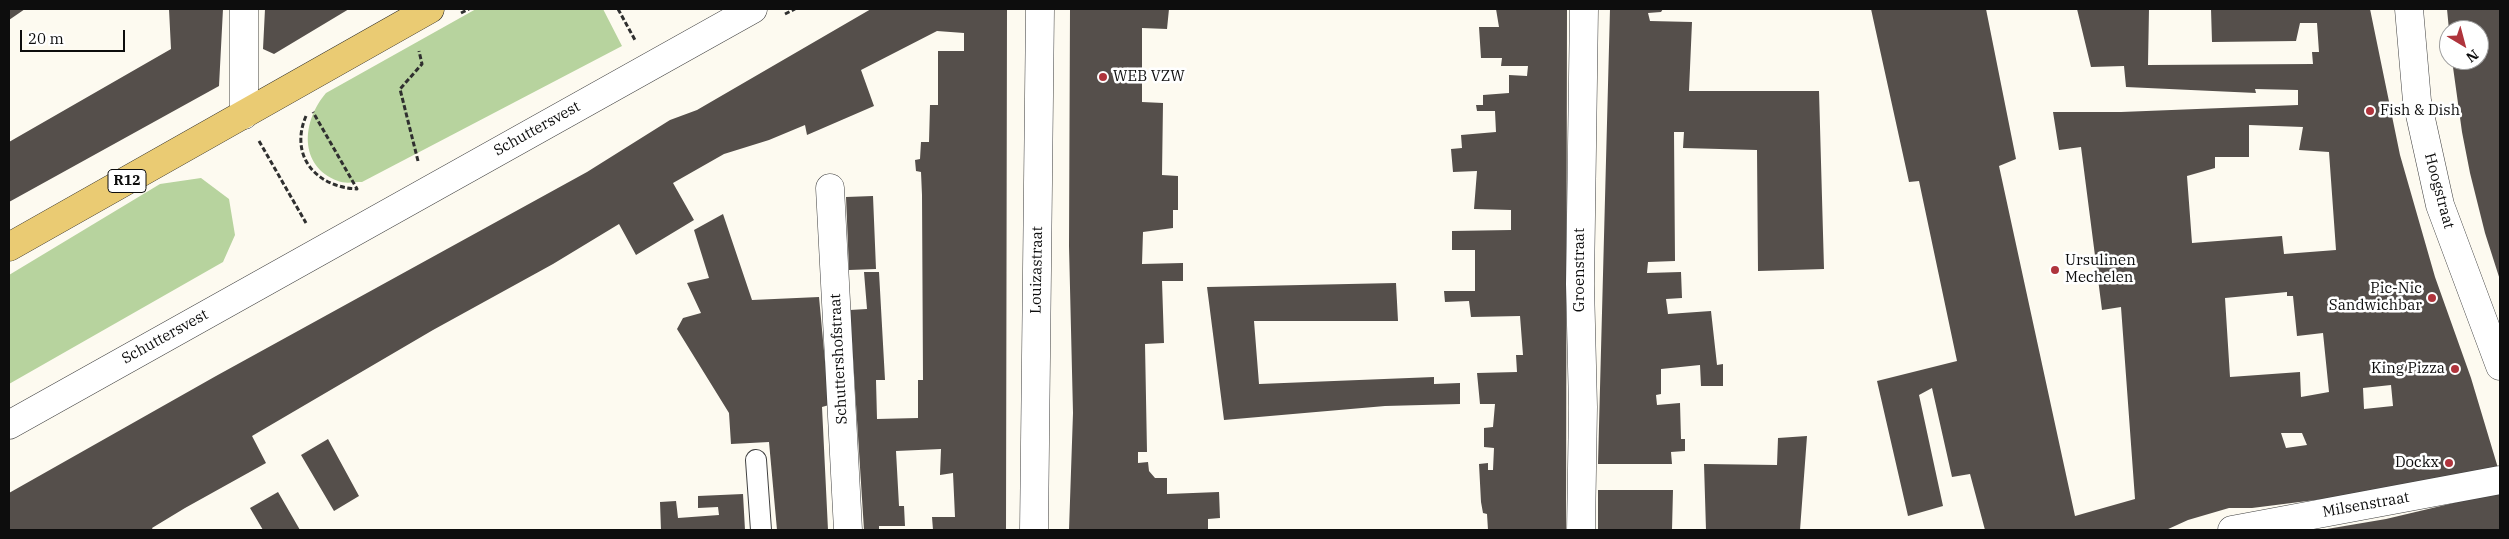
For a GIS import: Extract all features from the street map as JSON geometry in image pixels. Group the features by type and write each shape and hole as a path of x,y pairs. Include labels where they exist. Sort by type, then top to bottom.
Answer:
{"main road":[{"name":"R12","path":"9,247 430,9"}],"street":[{"path":"244,9 244,115"},
{"name":"Schuttersvest","path":"9,425 753,9"},
{"name":"Louizastraat","path":"1034,530 1040,9"},
{"name":"Groenstraat","path":"1581,530 1583,408 1580,284 1584,9"},
{"name":"Hoogstraat","path":"2409,9 2417,101 2440,205 2500,366"},
{"name":"Schuttershofstraat","path":"830,188 848,530"},
{"name":"Milsenstraat","path":"2232,530 2500,480"}],"lane":[{"path":"756,460 761,530"}],"path":[{"path":"618,9 635,40"},
{"path":"418,48 422,64 400,89 418,162"},
{"path":"310,107 348,172 357,189 333,186 321,179 311,168 301,141 303,124 310,107"},
{"path":"244,115 322,250"}],"green space":[{"path":"476,9 603,9 622,46 362,182 340,182 325,174 316,165 310,154 308,142 312,116 326,93"},
{"path":"201,178 229,199 235,235 223,262 9,384 9,275 160,184"}],"building":[{"path":"9,9 25,9 9,20"},
{"path":"169,9 223,9 219,86 9,202 9,142 171,49"},
{"path":"265,9 349,9 274,54 263,49"},
{"path":"871,9 1007,9 1006,530 933,530 932,517 955,517 953,473 940,475 941,449 896,451 899,506 904,506 905,526 879,526 879,530 864,530 850,310 867,309 864,272 879,272 885,380 876,380 877,419 918,418 918,380 923,380 922,195 921,172 916,171 915,160 920,159 921,142 929,142 930,105 938,105 938,51 964,51 964,33 937,31 861,70 874,106 807,135 805,125 769,140 724,154 673,183 694,220 636,255 619,224 553,264 433,330 252,436 266,463 185,508 152,528 153,530 9,530 9,493 216,376 587,172 670,120 697,110"},
{"path":"1070,9 1169,9 1167,29 1142,28 1142,102 1163,103 1162,175 1178,176 1178,210 1173,210 1173,228 1143,232 1142,264 1183,263 1183,281 1162,281 1164,343 1145,344 1147,452 1138,452 1138,463 1148,462 1149,471 1155,478 1167,478 1167,494 1219,492 1220,518 1208,519 1208,530 1069,530 1073,413 1069,246"},
{"path":"1496,9 1567,9 1566,530 1488,530 1487,514 1483,513 1481,502 1479,464 1488,463 1488,470 1493,470 1494,448 1484,447 1484,428 1493,427 1495,404 1480,404 1477,373 1517,372 1516,355 1523,355 1520,316 1471,317 1469,301 1445,302 1444,291 1475,291 1475,250 1452,250 1452,231 1511,230 1511,210 1474,209 1477,171 1453,172 1451,149 1462,148 1461,135 1496,132 1495,111 1477,111 1476,105 1483,105 1483,95 1509,93 1509,75 1527,76 1528,66 1501,66 1502,58 1481,58 1479,27 1499,27"},
{"path":"1610,9 1663,9 1661,12 1648,13 1650,21 1692,22 1689,91 1819,91 1824,269 1758,271 1757,150 1683,148 1684,132 1674,132 1675,261 1648,262 1647,273 1681,272 1682,298 1666,299 1668,314 1711,311 1717,365 1723,364 1723,386 1701,386 1700,365 1661,369 1661,394 1656,395 1657,405 1680,403 1681,439 1685,439 1685,451 1671,452 1672,464 1598,464"},
{"path":"1871,9 1986,9 2016,159 1999,166 2075,516 2135,499 2121,307 2102,310 2081,147 2059,150 2053,112 2121,112 2298,105 2298,90 2255,89 2256,93 2126,87 2124,66 2091,67 2077,9 2149,9 2148,65 2313,64 2312,52 2319,52 2317,23 2300,23 2296,41 2212,42 2211,9 2370,9 2400,155 2435,277 2471,378 2498,468 2355,495 2252,508 2229,508 2188,520 2166,530 1985,530 1970,474 1952,477 1932,388 1919,395 1943,506 1908,516 1877,381 1957,361 1919,181 1909,182","holes":["2249,125 2303,127 2299,150 2329,152 2336,250 2284,254 2282,236 2192,243 2187,176 2215,168 2215,157 2249,157","2287,292 2287,296 2293,296 2297,336 2323,333 2329,392 2301,397 2300,372 2230,377 2225,298","2391,385 2393,406 2364,409 2363,388","2281,433 2302,433 2307,445 2286,448"]},
{"path":"2447,9 2500,9 2500,280 2485,233 2470,173 2453,70 2489,70 2489,20 2448,20"},
{"path":"873,196 876,269 849,270 846,197"},
{"path":"723,214 752,300 819,297 829,405 822,407 828,530 777,530 769,442 731,444 729,413 677,329 683,318 701,313 687,283 709,278 694,230"},
{"path":"1396,283 1398,321 1254,321 1259,384 1434,377 1434,384 1460,383 1460,404 1385,406 1224,420 1207,287"},
{"path":"1807,436 1800,530 1706,530 1704,464 1777,465 1778,438"},
{"path":"328,439 359,496 334,511 301,455"},
{"path":"1598,490 1673,490 1672,530 1598,530"},
{"path":"278,492 300,530 263,530 250,508"},
{"path":"2500,492 2500,530 2321,530 2386,519"},
{"path":"743,494 745,530 661,530 660,502 676,501 678,518 719,515 718,507 698,508 698,496"}],"place":[{"name":"WEB VZW","path":"1103,77"},
{"name":"Fish & Dish","path":"2370,111"},
{"name":"Ursulinen Mechelen","path":"2055,270"},
{"name":"Pic-Nic Sandwichbar","path":"2432,298"},
{"name":"King Pizza","path":"2455,369"},
{"name":"Dockx","path":"2449,463"}]}
